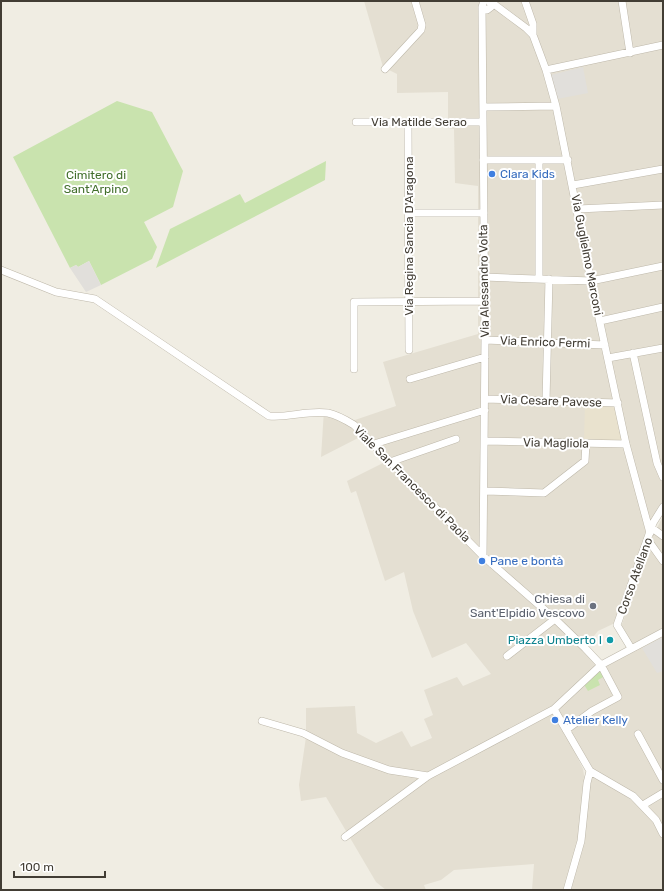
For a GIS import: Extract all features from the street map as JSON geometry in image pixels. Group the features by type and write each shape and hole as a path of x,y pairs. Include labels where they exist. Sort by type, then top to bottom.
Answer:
{"street":[{"path":"386,69 421,30 422,25 415,1"},
{"path":"525,1 533,24 533,35"},
{"path":"622,1 630,53"},
{"name":"Via Guglielmo Marconi","path":"487,4 499,9 526,28 533,35 546,70 568,160 591,281 626,444 650,534 663,561"},
{"name":"Via Alessandro Volta","path":"483,556 485,491 485,301 483,107 487,4"},
{"path":"546,70 663,45"},
{"path":"483,107 556,106"},
{"name":"Via Matilde Serao","path":"356,122 483,122"},
{"name":"Via Regina Sancia D'Aragona","path":"408,122 409,350"},
{"path":"483,160 568,160"},
{"path":"539,279 540,161"},
{"path":"573,185 663,169"},
{"path":"578,209 663,205"},
{"path":"409,213 484,213"},
{"path":"484,276 591,281 663,266"},
{"name":"Viale San Francesco di Paola","path":"1,270 56,292 95,299 269,416 277,417 311,413 328,413 354,425 483,556 555,619 601,665"},
{"path":"546,401 549,279"},
{"path":"354,369 354,302 485,301"},
{"path":"600,321 663,307"},
{"name":"Via Enrico Fermi","path":"485,340 605,345"},
{"path":"608,358 663,348"},
{"path":"633,353 657,463 663,478"},
{"path":"410,379 485,357"},
{"name":"Via Cesare Pavese","path":"485,399 618,403"},
{"path":"374,444 485,410"},
{"path":"390,462 456,439"},
{"name":"Via Magliola","path":"485,441 626,444"},
{"path":"485,491 544,493 585,461 586,443"},
{"name":"Corso Atellano","path":"631,648 617,625 650,534 658,514 663,507"},
{"path":"646,519 658,514"},
{"path":"650,534 663,536"},
{"path":"507,656 555,619"},
{"path":"345,837 428,776 554,709 601,665 663,632"},
{"path":"566,730 592,711 618,697 601,665"},
{"path":"554,709 590,771 633,796 656,820 663,834"},
{"path":"262,721 303,733 342,753 389,770 428,776"},
{"path":"638,734 663,780"},
{"path":"567,890 581,841 587,783 590,771"},
{"path":"643,805 663,793"}],"shaded area":[{"path":"364,1 663,1 663,502 658,510 615,623 598,631 583,649 596,666 557,703 549,708 565,732 583,769 585,781 594,777 615,787 640,807 652,820 663,840 663,890 532,890 534,864 454,870 441,880 424,885 426,890 386,890 376,882 326,797 301,801 299,785 306,737 306,708 355,706 357,733 376,743 402,731 411,747 432,738 424,719 433,715 424,690 457,677 463,686 491,674 466,643 432,658 413,611 404,572 385,581 356,491 351,493 347,481 385,462 362,436 321,457 324,410 352,421 396,406 383,362 478,334 478,186 455,183 454,129 448,128 448,92 397,93 397,74 383,67"},
{"path":"583,67 588,93 557,99 551,75"},
{"path":"89,261 101,285 86,292 70,268 76,265 78,267"},
{"path":"585,405 615,405 623,439 621,441 584,440"},
{"path":"663,516 663,828 649,806 630,791 597,773 582,755 557,710 606,665 634,649 621,627 650,542"},
{"path":"663,637 663,671 657,673 642,648"}],"green space":[{"name":"Cimitero di Sant'Arpino","path":"117,101 152,112 183,171 173,207 144,222 157,247 152,259 101,285 89,261 78,267 76,265 70,268 13,157"},
{"path":"326,161 325,180 156,268 170,229 240,194 245,203"},
{"path":"600,667 605,676 598,680 600,685 588,691 583,683"}],"place":[{"name":"Clara Kids","path":"492,174"},
{"name":"Pane e bontà","path":"482,561"},
{"name":"Chiesa di Sant'Elpidio Vescovo","path":"593,606"},
{"name":"Piazza Umberto I","path":"610,640"},
{"name":"Atelier Kelly","path":"555,720"}]}
